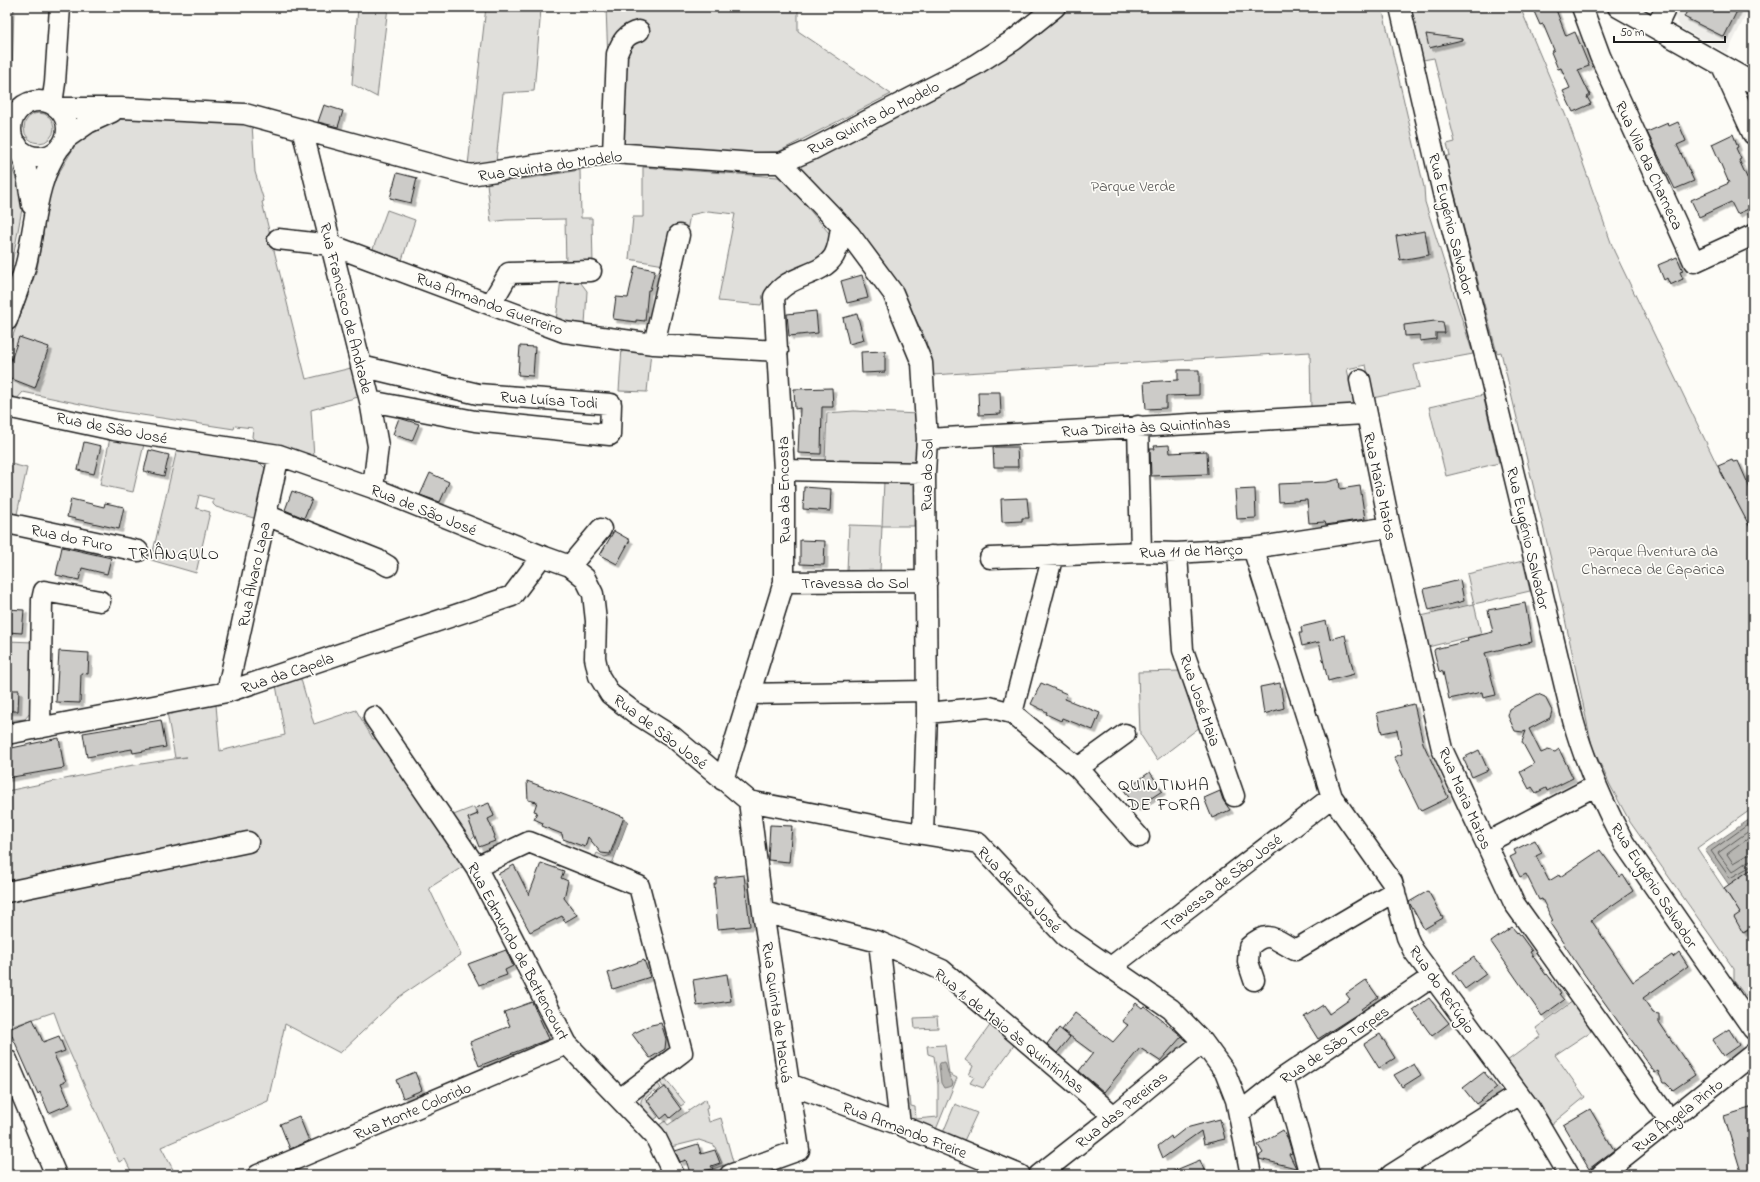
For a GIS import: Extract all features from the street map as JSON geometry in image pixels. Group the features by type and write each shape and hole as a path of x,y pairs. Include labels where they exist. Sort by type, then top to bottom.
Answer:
{"street":[{"path":"49,104 55,82 60,7"},
{"name":"Rua Quinta do Modelo","path":"49,104 245,114 470,176 613,153 754,164 781,163 811,150 975,65 1014,40 1055,7"},
{"name":"Rua Eugénio Salvador","path":"1400,7 1443,193 1490,375 1573,720 1595,786 1624,843 1753,1029"},
{"name":"Rua Vila da Charneca","path":"1582,7 1600,56 1694,262 1753,235"},
{"path":"1618,7 1753,83"},
{"path":"1656,28 1666,7"},
{"path":"613,153 617,54 621,43 626,37 639,31"},
{"path":"1722,66 1753,134"},
{"path":"7,98 18,101 49,104"},
{"path":"7,320 28,256 34,219 44,177 48,166 63,143 67,126 66,120 49,104 29,102 21,107 14,118 12,134 25,164 31,192 34,219"},
{"name":"Rua Quinta do Modelo","path":"63,143 95,119 112,112 130,109"},
{"name":"Rua Francisco de Andrade","path":"302,129 370,401 378,446 373,488"},
{"path":"12,134 23,151 38,156 54,152 63,143"},
{"name":"Rua do Sol","path":"781,163 842,226 893,293 922,363 928,439 925,473 927,713 923,834"},
{"name":"Rua da Encosta","path":"723,780 784,582 784,470 774,297 779,288 825,266 834,256 842,226"},
{"path":"654,344 679,235"},
{"name":"Rua Armando Guerreiro","path":"278,239 331,244 564,332 654,344 778,351"},
{"path":"490,304 509,273 591,271"},
{"name":"Rua Luísa Todi","path":"361,366 478,394 611,404 610,435 475,421 370,401"},
{"name":"Rua Maria Matos","path":"1360,380 1365,414 1390,527 1442,749 1514,903 1670,1121"},
{"name":"Rua de São José","path":"7,407 114,430 279,455 373,488 570,566 585,578 593,594 596,621 595,658 599,676 610,694 635,713 673,737 749,800 923,834 978,843 1065,936 1171,1009 1203,1042 1225,1072 1238,1113 1251,1175"},
{"name":"Rua Direita às Quintinhas","path":"928,439 1365,414"},
{"path":"1138,426 1140,552"},
{"name":"Rua Álvaro Lapa","path":"227,692 279,455"},
{"path":"784,470 925,473"},
{"path":"266,515 378,560 388,566"},
{"name":"Rua do Furo","path":"7,523 138,551"},
{"name":"Rua 11 de Março","path":"990,558 1140,552 1177,553 1253,548 1390,527"},
{"path":"570,566 601,530"},
{"name":"Rua do Refúgio","path":"1253,548 1332,797 1388,875 1407,937 1413,950 1520,1094 1569,1175"},
{"name":"Rua José Maia","path":"1177,553 1182,650 1234,796"},
{"path":"1012,713 1054,555"},
{"name":"Rua da Capela","path":"7,734 227,692 512,596 542,556"},
{"name":"Travessa do Sol","path":"784,582 927,581"},
{"path":"40,728 42,600 44,591 100,601"},
{"path":"749,694 927,691"},
{"path":"927,713 988,707 1012,713 1078,768 1139,838"},
{"name":"Rua Edmundo de Bettencourt","path":"374,717 476,867 567,1044 655,1136 674,1175"},
{"path":"1078,768 1126,734"},
{"path":"1486,843 1595,786"},
{"name":"Travessa de São José","path":"1111,967 1332,797"},
{"name":"Rua Quinta de Macuá","path":"730,1175 799,1150 749,800"},
{"path":"7,892 248,842"},
{"path":"476,867 529,842 639,886 682,1052 620,1099"},
{"path":"1254,980 1248,962 1249,947 1258,938 1269,936 1295,950 1394,891"},
{"name":"Rua 1º de Maio às Quintinhas","path":"764,912 879,942 942,970 1114,1116"},
{"path":"879,942 900,1125"},
{"name":"Rua de São Torpes","path":"1238,1113 1283,1078 1432,977"},
{"name":"Rua das Pereiras","path":"1039,1175 1114,1116 1203,1042"},
{"name":"Rua Monte Colorido","path":"258,1175 567,1044"},
{"name":"Rua Ângela Pinto","path":"1601,1175 1753,1054"},
{"path":"7,1060 56,1175"},
{"path":"1283,1078 1310,1175"},
{"name":"Rua Armando Freire","path":"789,1084 900,1125 1020,1175"},
{"path":"1391,1175 1520,1094"}],"shaded area":[{"path":"1676,7 1750,7 1727,53 1681,28 1674,17"}],"green space":[{"path":"7,7 14,7 12,74 8,68 7,73"},
{"path":"358,7 388,7 377,97 352,84"},
{"path":"486,7 546,7 541,9 534,91 503,93 496,162 468,165"},
{"path":"606,7 798,7 798,31 891,94 778,152 744,153 611,143"},
{"name":"Parque Verde","path":"1065,7 1382,7 1424,187 1425,202 1473,354 1414,365 1419,388 1373,398 1366,365 1347,369 1356,408 1311,409 1310,352 932,375 926,340 911,310 802,175 799,165 862,130 907,112 971,80 1010,52"},
{"name":"Parque Aventura da Charneca de Caparica","path":"1411,7 1520,7 1568,121 1614,251 1720,471 1753,531 1753,808 1697,848 1740,913 1744,933 1752,928 1753,999 1751,1003 1734,981 1734,969 1630,822 1610,785 1592,746 1562,605 1501,352 1497,353 1445,157 1450,155 1447,144 1455,142 1434,58 1423,60"},
{"path":"39,113 45,114 53,122 53,134 45,142 39,143 33,142 25,134 24,128 25,122 33,114"},
{"path":"115,116 252,124 255,172 264,201 262,202 306,379 351,368 358,397 311,410 314,458 258,444 252,437 253,428 235,426 234,429 109,410 23,392 16,400 7,400 7,352 37,269 51,186 77,142"},
{"path":"7,156 24,198 7,291"},
{"path":"643,167 778,177 787,183 829,233 832,239 831,250 765,295 761,305 718,301 735,214 708,211 690,215 686,236 664,265 629,259 633,217 643,217"},
{"path":"580,170 581,218 592,218 593,265 566,266 565,219 506,220 491,222 487,183"},
{"path":"387,210 415,220 402,260 373,249"},
{"path":"561,279 578,279 587,291 585,325 556,321"},
{"path":"622,348 651,351 647,392 619,391"},
{"path":"1483,395 1499,463 1446,476 1429,407"},
{"path":"854,411 918,414 916,459 909,466 886,466 886,462 825,460 827,413"},
{"path":"110,438 144,444 133,492 100,485"},
{"path":"177,449 258,461 266,469 257,519 216,507 213,504 213,499 199,495 196,508 210,512 196,573 151,560"},
{"path":"7,463 27,468 17,514 7,512"},
{"path":"912,480 915,487 914,526 882,526 884,481"},
{"path":"849,525 882,526 880,572 847,571"},
{"path":"1523,561 1530,591 1474,604 1467,574"},
{"path":"1474,604 1481,634 1428,647 1421,616"},
{"path":"7,641 34,642 31,712 25,719 7,721"},
{"path":"1181,671 1200,727 1157,760 1140,734 1138,672"},
{"path":"300,676 314,724 356,710 373,739 383,738 464,866 429,888 461,955 399,997 340,1053 285,1024 268,1101 161,1147 176,1175 133,1175 125,1159 119,1162 65,1042 54,1012 7,1028 7,791 128,766 187,757 175,758 167,712 216,705 220,751 285,735 276,685"},
{"path":"474,807 477,814 468,818 475,836 468,843 451,816"},
{"path":"613,813 628,821 612,864 595,857 597,853 605,857 611,855 621,827 602,820"},
{"path":"1573,1001 1593,1030 1555,1055 1585,1097 1552,1124 1538,1101 1507,1061 1541,1036 1536,1028"},
{"path":"937,1017 938,1028 915,1029 914,1018"},
{"path":"991,1024 1015,1044 983,1088 970,1083 974,1077 969,1075 973,1066 965,1060"},
{"path":"945,1045 949,1074 957,1078 935,1132 908,1119 905,1098 910,1097 911,1106 915,1107 916,1119 938,1117 938,1085 934,1056 928,1054 927,1046"},
{"path":"665,1078 685,1103 681,1106 660,1082"},
{"path":"658,1084 661,1088 656,1093 654,1091 645,1098 658,1117 651,1122 643,1110 641,1101 646,1093"},
{"path":"706,1099 708,1108 706,1109 709,1122 721,1118 733,1162 707,1171 706,1170 722,1163 714,1145 699,1140 671,1147 655,1128 665,1121 668,1125"},
{"path":"955,1104 977,1113 963,1143 942,1135"}],"water":[{"path":"1753,817 1753,868 1729,885 1705,850"},
{"path":"945,1062 949,1076 953,1083 952,1086 944,1088 941,1083 939,1066 940,1063"}],"building":[{"path":"1532,7 1555,7 1566,36 1575,32 1589,66 1578,70 1590,95 1587,97 1591,104 1573,112 1563,91 1570,88 1561,68 1558,69 1551,52 1554,50 1543,24 1540,25"},
{"path":"1689,7 1739,7 1724,37 1684,17"},
{"path":"1426,34 1462,39 1462,40 1429,48"},
{"path":"324,105 343,111 338,127 318,122"},
{"path":"1678,122 1686,141 1677,145 1694,181 1675,189 1647,132 1668,123 1669,126"},
{"path":"1733,134 1738,147 1736,148 1741,159 1739,160 1753,191 1753,207 1737,214 1731,202 1699,217 1691,200 1729,183 1712,144"},
{"path":"397,173 417,178 411,203 390,198"},
{"path":"1425,231 1429,255 1400,260 1396,236"},
{"path":"1677,257 1683,271 1680,272 1683,279 1670,285 1667,278 1664,280 1658,265"},
{"path":"635,266 655,270 650,290 648,290 645,321 636,320 636,322 613,319 616,297 628,298"},
{"path":"862,275 868,298 847,303 841,281"},
{"path":"816,311 818,333 789,336 787,314"},
{"path":"857,314 864,340 849,344 843,318"},
{"path":"1435,321 1443,322 1445,333 1436,333 1436,339 1420,341 1420,335 1405,336 1404,325"},
{"path":"19,337 49,347 35,388 7,377 7,372"},
{"path":"520,346 535,347 533,376 518,375"},
{"path":"885,351 885,372 862,373 861,352"},
{"path":"1178,370 1199,370 1199,395 1166,396 1166,408 1146,409 1144,382 1178,380"},
{"path":"832,388 833,407 822,407 821,454 798,453 800,408 795,409 794,389"},
{"path":"978,392 1000,392 1001,414 979,415"},
{"path":"399,418 419,424 412,441 393,434"},
{"path":"84,442 101,446 94,474 78,470"},
{"path":"1169,445 1170,453 1207,451 1208,474 1151,476 1150,449 1155,449 1154,446"},
{"path":"993,447 1017,447 1018,467 994,467"},
{"path":"149,450 169,455 164,476 144,471"},
{"path":"1732,460 1733,462 1738,461 1753,495 1753,533 1718,466"},
{"path":"430,473 449,482 440,502 420,495"},
{"path":"1339,479 1340,489 1360,486 1365,519 1326,525 1325,522 1309,523 1307,500 1279,502 1278,484 1327,482"},
{"path":"804,487 831,489 830,511 803,509"},
{"path":"1255,489 1256,518 1237,519 1235,490"},
{"path":"292,491 312,499 304,518 285,510"},
{"path":"1027,498 1029,518 1022,518 1022,521 1002,522 1001,499"},
{"path":"71,499 104,507 105,503 124,507 119,529 67,517"},
{"path":"614,531 630,540 617,564 600,555"},
{"path":"800,540 825,541 824,565 800,564"},
{"path":"62,547 111,558 107,574 82,568 79,580 56,575"},
{"path":"1460,580 1464,601 1429,610 1424,589"},
{"path":"1525,603 1532,642 1485,653 1496,695 1483,698 1482,692 1449,699 1443,672 1439,671 1434,651 1435,649 1468,641 1467,638 1493,632 1488,610"},
{"path":"7,609 24,610 22,633 7,632"},
{"path":"1326,621 1330,639 1345,635 1354,674 1328,681 1319,642 1302,646 1299,633 1302,633 1301,627"},
{"path":"59,651 89,653 88,674 81,673 80,703 56,702"},
{"path":"1041,683 1067,694 1065,699 1100,713 1093,730 1062,718 1061,721 1046,714 1047,712 1031,704"},
{"path":"1280,683 1284,708 1264,714 1260,687"},
{"path":"7,690 19,690 18,711 7,711"},
{"path":"1538,694 1545,697 1552,711 1550,718 1529,729 1541,753 1548,750 1555,752 1559,749 1573,778 1547,791 1546,788 1536,793 1532,787 1529,789 1520,772 1534,764 1522,742 1526,731 1515,731 1508,716 1510,709"},
{"path":"1414,704 1423,743 1448,797 1421,811 1394,757 1402,754 1397,730 1382,733 1377,713"},
{"path":"161,720 166,747 133,753 132,749 87,757 83,733"},
{"path":"59,738 64,768 7,778 7,749"},
{"path":"1479,750 1488,770 1472,777 1463,758"},
{"path":"1150,772 1162,791 1136,808 1124,790"},
{"path":"527,781 624,817 610,854 601,853 588,837 585,847 563,839 562,834 542,826 543,823 534,819 537,812 534,811 537,802 528,800"},
{"path":"1220,791 1223,800 1230,810 1212,818 1204,798"},
{"path":"489,803 494,816 488,819 495,836 493,837 495,841 479,847 468,818 478,814 476,808"},
{"path":"770,825 792,826 789,862 768,860"},
{"path":"1535,840 1542,853 1536,856 1549,881 1559,875 1560,877 1600,850 1620,877 1623,875 1633,891 1591,920 1633,982 1672,955 1673,957 1679,952 1688,966 1643,998 1653,1013 1659,1014 1659,1022 1695,1075 1673,1090 1666,1083 1663,1083 1658,1071 1655,1073 1579,967 1550,923 1553,921 1542,899 1539,900 1526,874 1520,877 1510,857 1516,854 1514,850"},
{"path":"541,863 564,871 561,878 568,881 564,898 577,915 565,922 562,916 530,932 498,874 514,865 529,895"},
{"path":"1753,868 1753,932 1751,928 1743,933 1734,917 1740,913 1724,888"},
{"path":"744,875 750,926 718,929 714,884 716,884 716,878"},
{"path":"1428,891 1443,918 1424,929 1409,902"},
{"path":"1512,927 1517,933 1518,932 1532,951 1530,952 1561,993 1559,994 1564,1000 1542,1016 1491,942"},
{"path":"506,950 513,966 505,970 507,975 479,985 468,964"},
{"path":"1474,957 1486,974 1465,989 1453,972"},
{"path":"644,960 650,977 613,989 608,973"},
{"path":"727,974 731,1001 697,1006 693,980"},
{"path":"1366,980 1378,997 1361,1009 1362,1011 1318,1039 1304,1017 1323,1005 1329,1014 1350,999 1346,994"},
{"path":"1429,998 1449,1023 1432,1036 1413,1010"},
{"path":"532,1002 549,1039 479,1066 470,1042 510,1026 504,1012"},
{"path":"1136,1003 1142,1008 1144,1006 1182,1036 1160,1061 1140,1048 1104,1092 1079,1071 1093,1053 1062,1030 1075,1013 1113,1042 1128,1025 1122,1021"},
{"path":"33,1019 43,1042 59,1036 65,1051 54,1055 66,1081 61,1083 70,1104 49,1113 40,1092 38,1094 9,1029"},
{"path":"661,1023 666,1039 665,1049 650,1058 632,1034 651,1025"},
{"path":"1059,1028 1070,1037 1057,1053 1047,1044"},
{"path":"1729,1029 1739,1045 1723,1056 1712,1040"},
{"path":"1380,1034 1395,1058 1379,1068 1364,1044"},
{"path":"1414,1064 1421,1075 1402,1087 1394,1075"},
{"path":"415,1072 422,1090 403,1098 396,1080"},
{"path":"1484,1072 1497,1088 1476,1104 1463,1088"},
{"path":"665,1087 681,1109 670,1118 667,1114 661,1119 647,1100"},
{"path":"1753,1107 1753,1175 1742,1175 1724,1116"},
{"path":"1590,1109 1614,1150 1589,1169 1563,1125"},
{"path":"299,1116 309,1141 290,1149 280,1124"},
{"path":"1220,1119 1225,1139 1204,1144 1201,1131 1163,1158 1158,1146 1171,1136 1172,1139 1186,1128"},
{"path":"1283,1130 1288,1139 1292,1153 1289,1154 1296,1168 1259,1159 1259,1156 1263,1153 1258,1145"},
{"path":"698,1144 701,1154 715,1150 720,1163 711,1166 713,1169 690,1173 686,1160 680,1162 675,1151"},
{"path":"1200,1160 1206,1175 1164,1175"}],"district":[{"name":"TRIÂNGULO","path":"174,553"},
{"name":"QUINTINHA DE FORA","path":"1164,794"}]}
